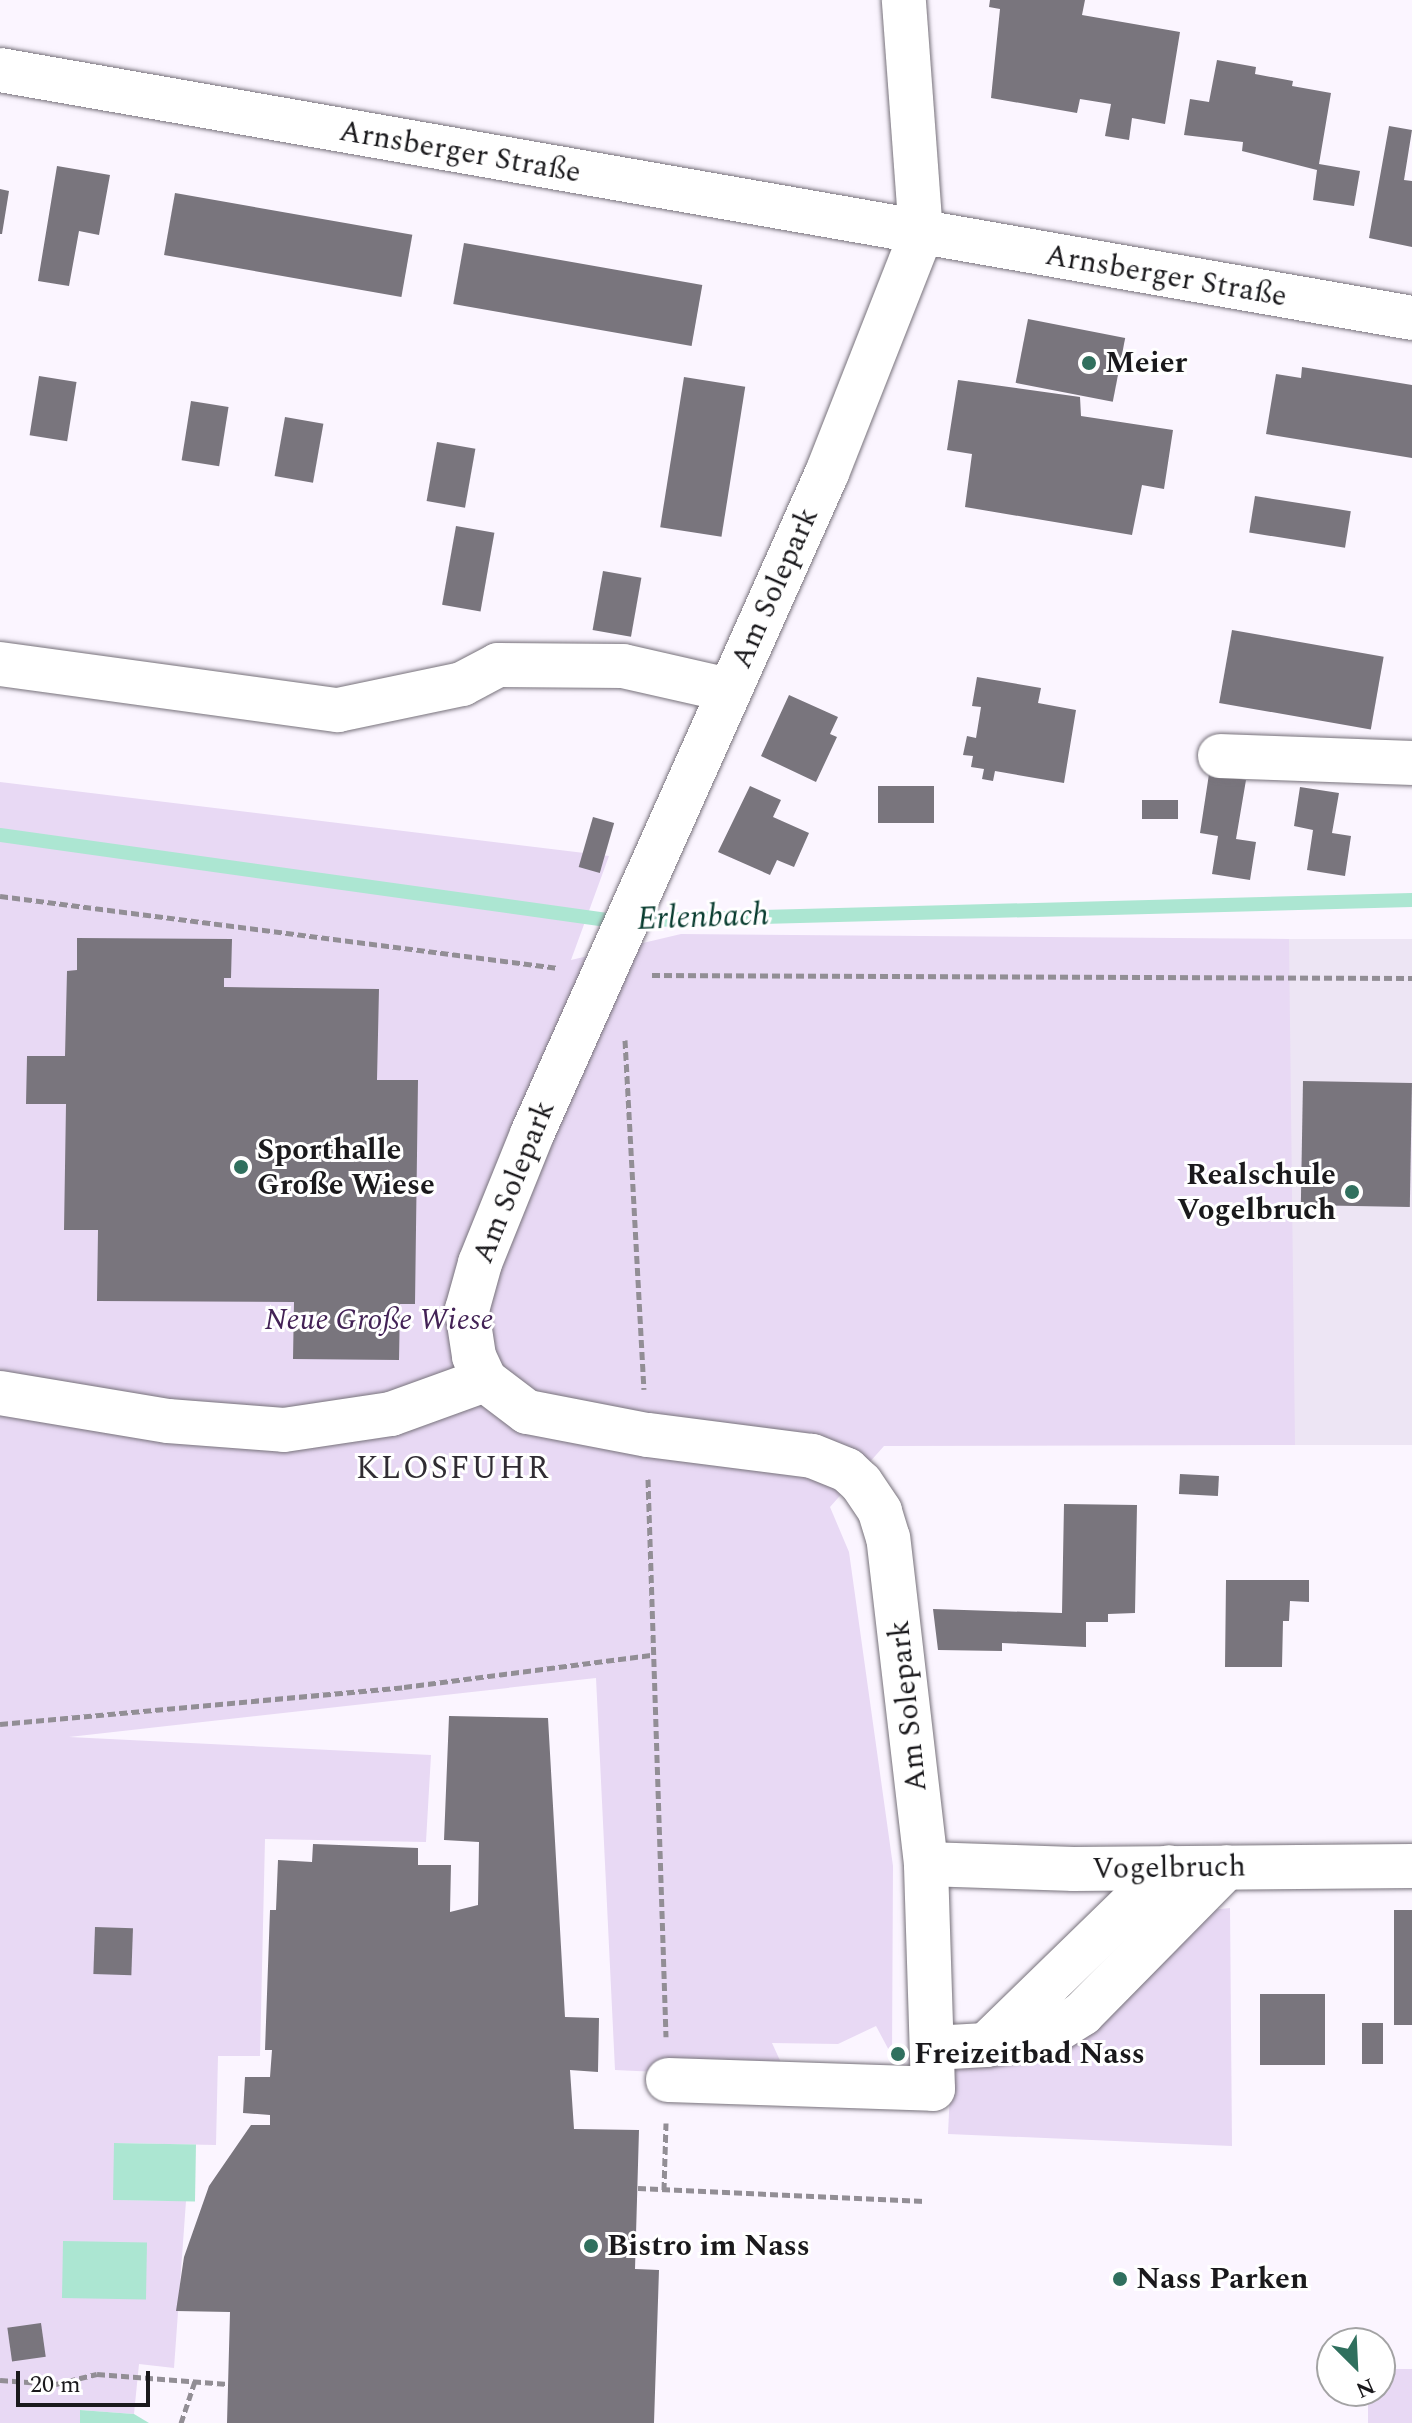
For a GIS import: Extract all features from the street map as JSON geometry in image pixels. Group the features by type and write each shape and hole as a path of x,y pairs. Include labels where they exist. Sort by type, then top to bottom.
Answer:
{"street":[{"path":"904,0 921,234"},
{"name":"Arnsberger Straße","path":"0,70 1412,318"},
{"name":"Am Solepark","path":"921,234 827,473 729,690 613,974 532,1134 471,1289 469,1329 485,1380 527,1412 647,1435 812,1456 847,1470 873,1499 888,1538 926,1864 932,2068"},
{"path":"0,664 338,710 462,684 498,665 623,666 729,690"},
{"path":"1220,756 1412,763"},
{"path":"0,1393 168,1421 284,1430 391,1414 485,1380"},
{"name":"Vogelbruch","path":"926,1864 1412,1866"},
{"path":"986,2045 1169,1867"},
{"path":"668,2080 932,2068 986,2045 1050,2034 1082,2014 1227,1867"}],"path":[{"path":"0,896 473,960 613,974 1412,978"},
{"path":"613,974 647,1435 651,1655 668,2080 664,2190"},
{"path":"0,1724 404,1687 651,1655"},
{"path":"638,2188 925,2201"},
{"path":"0,2380 56,2384 97,2374 228,2384"},
{"path":"181,2423 195,2381"}],"shaded area":[{"name":"Realschule Vogelbruch","path":"1289,939 1412,939 1412,1445 1289,1445"},
{"path":"114,2143 196,2144 195,2201 113,2200"},
{"path":"63,2241 147,2242 146,2299 62,2298"},
{"path":"80,2410 134,2414 149,2423 80,2423"}],"green space":[{"name":"Neue Große Wiese","path":"0,782 609,856 571,960 681,934 1289,939 1295,1445 884,1446 830,1507 849,1552 893,1866 892,2056 876,2026 838,2044 772,2043 788,2078 615,2070 596,1678 69,1737 431,1755 426,1842 265,1839 260,2056 218,2056 216,2145 115,2143 114,2200 186,2201 174,2368 139,2364 134,2414 80,2410 80,2423 0,2423"},
{"path":"1230,1908 1232,2146 948,2134 951,2069 1211,1910"},
{"path":"1396,2369 1412,2369 1412,2423 1368,2423 1368,2407 1396,2407"}],"building":[{"path":"990,0 1085,0 1082,15 1180,32 1165,124 1132,118 1129,140 1105,136 1111,104 1080,99 1077,113 991,98 1000,9 989,7"},
{"path":"1217,60 1256,67 1255,74 1293,81 1292,86 1331,93 1319,164 1360,171 1354,206 1313,200 1317,170 1242,151 1243,142 1184,135 1190,99 1209,102"},
{"path":"1389,126 1412,130 1404,180 1412,181 1412,247 1369,238"},
{"path":"57,166 110,175 99,235 79,231 69,286 38,281"},
{"path":"0,189 9,191 2,234 0,234"},
{"path":"175,193 412,235 401,297 164,255"},
{"path":"464,243 702,285 692,346 453,304"},
{"path":"1028,319 1125,338 1113,402 1016,383"},
{"path":"1302,367 1412,385 1412,458 1266,434 1276,374 1301,378"},
{"path":"39,376 77,382 67,441 30,435"},
{"path":"684,377 745,387 721,537 660,527"},
{"path":"958,380 1080,397 1081,416 1173,430 1164,489 1142,485 1132,535 965,507 972,454 947,450"},
{"path":"191,401 229,407 219,466 182,460"},
{"path":"285,417 323,424 313,483 275,476"},
{"path":"437,442 475,449 465,508 427,501"},
{"path":"1255,496 1351,511 1345,548 1249,533"},
{"path":"456,526 494,533 481,612 442,605"},
{"path":"603,571 641,578 631,637 593,630"},
{"path":"1232,630 1384,657 1371,730 1219,703"},
{"path":"977,677 1041,688 1038,703 1076,710 1064,783 995,771 993,781 982,779 984,769 971,767 973,756 963,755 967,736 976,738 981,707 972,706"},
{"path":"789,695 838,717 830,734 837,737 816,782 761,756"},
{"path":"1209,774 1246,780 1236,839 1256,842 1250,880 1212,874 1218,836 1200,833"},
{"path":"750,786 781,800 773,817 809,833 794,867 777,860 770,875 718,852"},
{"path":"878,786 934,786 934,823 878,823"},
{"path":"1300,787 1339,793 1332,833 1351,836 1345,876 1307,870 1313,830 1294,826"},
{"path":"1142,800 1178,800 1178,819 1142,819"},
{"path":"593,817 614,823 600,873 579,867"},
{"name":"Sporthalle Große Wiese","path":"77,938 232,939 231,978 224,978 224,987 379,989 377,1080 418,1080 415,1304 400,1304 399,1360 293,1359 294,1302 97,1301 98,1230 64,1230 66,1104 26,1104 27,1056 65,1056 67,971 77,970"},
{"path":"1303,1081 1412,1083 1410,1207 1301,1205"},
{"path":"1180,1474 1219,1476 1218,1496 1179,1494"},
{"path":"1064,1504 1137,1505 1135,1613 1108,1614 1108,1622 1086,1622 1086,1647 1002,1643 1002,1651 938,1650 933,1609 1062,1613"},
{"path":"1226,1580 1309,1580 1309,1602 1290,1601 1289,1621 1283,1621 1282,1667 1225,1667"},
{"path":"449,1716 548,1718 565,2017 599,2018 598,2072 570,2070 574,2129 639,2130 635,2269 659,2270 654,2423 227,2423 230,2312 176,2311 184,2257 209,2186 251,2125 270,2125 270,2115 243,2113 245,2077 270,2077 272,2050 265,2050 270,1910 276,1910 278,1860 312,1862 313,1844 418,1848 418,1865 451,1865 450,1912 478,1905 479,1842 444,1840"},
{"path":"1394,1910 1412,1910 1412,2025 1394,2025"},
{"path":"95,1927 133,1928 131,1975 93,1974"},
{"path":"1260,1994 1325,1994 1325,2065 1260,2065"},
{"path":"1362,2023 1383,2023 1383,2064 1362,2064"},
{"path":"41,2323 46,2357 12,2361 7,2328"}],"waterway":[{"name":"Erlenbach","path":"0,835 614,921 1412,900"}],"place":[{"name":"Meier","path":"1089,363"},
{"name":"Sporthalle Große Wiese","path":"241,1167"},
{"name":"Realschule Vogelbruch","path":"1352,1192"},
{"name":"Freizeitbad Nass","path":"898,2054"},
{"name":"Bistro im Nass","path":"591,2246"},
{"name":"Nass Parken","path":"1120,2279"}],"district":[{"name":"KLOSFUHR","path":"453,1469"}]}
